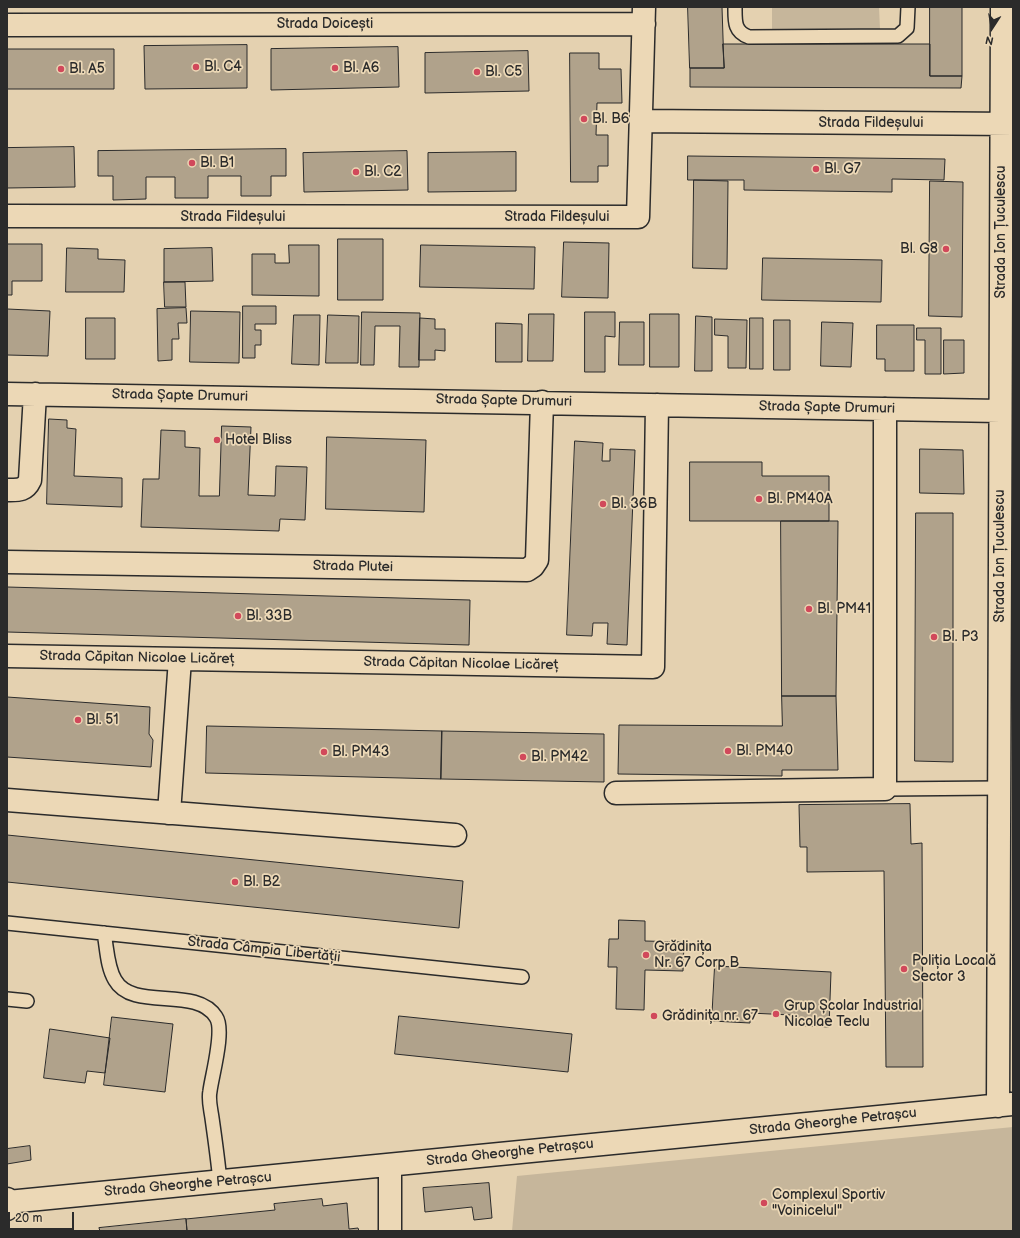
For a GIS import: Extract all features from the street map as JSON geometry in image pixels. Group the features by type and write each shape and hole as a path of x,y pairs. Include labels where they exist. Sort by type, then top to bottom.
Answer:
{"street":[{"name":"Strada Ion Țuculescu","path":"1002,7 1007,124 1000,411 999,788 1006,815 1005,1105"},
{"name":"Strada Doicești","path":"7,25 644,16 641,121"},
{"name":"Strada Fildeșului","path":"7,216 638,217 641,121 1007,124"},
{"name":"Strada Șapte Drumuri","path":"7,394 1000,411"},
{"path":"7,490 21,490 27,486 30,480 35,394"},
{"name":"Strada Plutei","path":"7,562 527,570 533,566 537,560 542,402"},
{"name":"Strada Căpitan Nicolae Licăreț","path":"7,656 653,667 657,404"},
{"path":"616,793 885,789 885,409"},
{"path":"169,813 180,659"},
{"path":"7,800 455,835"},
{"name":"Strada Gheorghe Petrașcu","path":"7,1203 1005,1105"},
{"path":"390,1165 390,1231"}],"lane":[{"path":"735,7 735,24 742,35 749,37 898,36 907,28 908,7"},
{"path":"885,789 999,788"},
{"name":"Strada Câmpia Libertății","path":"7,923 522,976"},
{"path":"104,933 115,981 124,990 143,997 197,1002 208,1007 218,1018 220,1033 209,1094 220,1182"},
{"path":"7,999 27,1001"}],"shaded area":[{"path":"772,7 879,7 880,29 772,29"},
{"name":"Complexul Sportiv \"Voinicelul\"","path":"1013,1127 1013,1231 512,1231 517,1176"}],"building":[{"path":"688,7 722,7 724,68 690,68"},
{"path":"930,7 962,7 962,76 930,76"},
{"path":"723,44 930,44 930,76 962,76 961,88 690,87 690,68 724,68"},
{"name":"Bl. C4","path":"247,45 247,88 145,89 144,46"},
{"name":"Bl. A6","path":"398,47 399,87 271,90 271,49"},
{"name":"Bl. A5","path":"7,49 114,49 114,89 7,89"},
{"name":"Bl. C5","path":"528,51 529,91 425,93 425,53"},
{"name":"Bl. B6","path":"570,53 599,53 599,69 621,69 622,103 597,103 596,135 608,135 608,166 598,166 598,182 571,182"},
{"path":"74,147 75,187 7,188 7,148"},
{"name":"Bl. B1","path":"286,149 286,176 271,176 271,196 241,196 241,176 208,176 208,198 175,198 175,177 146,177 146,199 113,200 113,176 98,176 98,151"},
{"name":"Bl. C2","path":"407,151 408,190 304,192 303,153"},
{"path":"516,152 516,191 428,192 428,153"},
{"name":"Bl. G7","path":"688,156 945,159 944,180 892,179 892,192 744,190 744,180 688,180"},
{"path":"694,180 728,181 727,269 693,268"},
{"name":"Bl. G8","path":"930,181 963,182 962,317 929,316"},
{"path":"338,239 383,239 383,300 338,300"},
{"path":"564,242 609,243 608,298 562,297"},
{"path":"7,244 42,244 42,281 12,281 12,295 7,295"},
{"path":"289,245 319,245 319,296 252,295 252,254 275,254 275,263 289,263"},
{"path":"421,245 535,247 534,289 420,287"},
{"path":"67,248 98,249 98,259 125,260 124,292 66,292"},
{"path":"212,248 213,281 164,282 164,249"},
{"path":"763,258 882,260 881,302 762,300"},
{"path":"164,282 185,282 186,307 165,307"},
{"path":"243,306 276,306 276,324 255,324 255,330 261,330 261,345 255,345 255,358 243,358"},
{"path":"186,308 187,323 178,323 179,339 172,339 172,360 158,361 157,309"},
{"path":"7,309 50,311 48,356 7,355"},
{"path":"191,311 240,312 239,363 190,362"},
{"path":"362,312 420,313 419,367 399,367 400,326 375,326 374,365 361,365"},
{"path":"585,312 615,312 615,337 605,336 605,372 585,372"},
{"path":"529,314 554,314 553,361 528,361"},
{"path":"650,314 679,314 679,367 650,367"},
{"path":"294,315 320,315 319,365 292,364"},
{"path":"328,315 359,316 358,363 326,363"},
{"path":"696,316 712,317 712,371 695,371"},
{"path":"86,318 115,318 115,359 86,359"},
{"path":"420,318 435,319 435,329 445,329 445,351 435,350 435,360 419,360"},
{"path":"750,318 763,318 763,369 750,369"},
{"path":"715,319 747,320 746,368 728,368 728,336 715,335"},
{"path":"774,320 790,320 790,370 774,370"},
{"path":"620,322 644,322 644,365 619,365"},
{"path":"822,322 853,323 851,367 821,366"},
{"path":"496,323 522,324 522,362 496,362"},
{"path":"877,325 914,325 914,371 885,371 885,359 877,359"},
{"path":"917,328 941,328 941,374 925,374 925,340 917,340"},
{"path":"944,340 964,340 964,373 944,374"},
{"path":"49,419 67,420 67,428 76,429 74,476 122,478 122,507 47,504"},
{"path":"222,426 251,427 248,495 275,496 276,466 307,467 305,520 280,519 279,531 141,527 143,479 159,479 161,430 185,431 185,447 200,448 199,496 219,496"},
{"path":"327,437 426,440 424,512 326,509"},
{"name":"Bl. 36B","path":"575,441 603,443 602,461 610,461 610,449 635,450 627,645 607,644 608,623 593,623 592,636 567,635"},
{"path":"920,449 963,450 964,494 920,493"},
{"name":"Bl. PM40A","path":"690,462 762,462 762,476 829,476 829,521 690,521"},
{"name":"Bl. P3","path":"916,513 953,513 953,762 915,761"},
{"name":"Bl. PM41","path":"781,521 838,521 836,696 782,696"},
{"name":"Bl. 33B","path":"7,587 470,600 469,645 7,632"},
{"name":"Bl. PM40","path":"782,696 836,696 838,770 782,770 782,776 618,774 619,725 782,726"},
{"name":"Bl. 51","path":"7,697 150,707 149,734 153,740 151,767 7,757"},
{"name":"Bl. PM43","path":"207,726 442,731 441,779 206,773"},
{"name":"Bl. PM42","path":"442,731 604,734 604,782 441,779"},
{"name":"Poliția Locală Sector 3","path":"910,804 911,844 922,843 923,1067 886,1067 884,871 807,872 807,847 800,847 799,805"},
{"name":"Bl. B2","path":"7,835 463,881 459,928 7,882"},
{"name":"Grădinița Nr. 67 Corp B","path":"619,920 645,921 645,941 684,942 683,971 645,970 644,1010 616,1009 617,967 608,967 609,939 618,939"},
{"name":"Grup Școlar Industrial Nicolae Teclu","path":"715,966 831,972 829,1027 790,1025 791,1015 750,1013 750,1023 712,1021"},
{"path":"399,1016 572,1034 568,1072 395,1054"},
{"path":"112,1017 173,1024 165,1092 104,1085"},
{"path":"50,1029 110,1038 105,1073 87,1071 85,1083 44,1078"},
{"path":"30,1146 31,1160 7,1164 7,1149"},
{"path":"489,1183 492,1218 474,1220 472,1207 425,1212 423,1188"},
{"path":"322,1199 323,1206 347,1203 349,1229 358,1228 359,1231 187,1231 186,1219 275,1210 274,1204"},
{"path":"186,1219 187,1231 100,1231 99,1228"}],"place":[{"name":"Bl. C4","path":"196,67"},
{"name":"Bl. A6","path":"335,68"},
{"name":"Bl. A5","path":"61,69"},
{"name":"Bl. C5","path":"477,72"},
{"name":"Bl. B6","path":"584,119"},
{"name":"Bl. B1","path":"192,163"},
{"name":"Bl. G7","path":"816,169"},
{"name":"Bl. C2","path":"356,172"},
{"name":"Bl. G8","path":"946,249"},
{"name":"Hotel Bliss","path":"217,440"},
{"name":"Bl. PM40A","path":"759,499"},
{"name":"Bl. 36B","path":"603,504"},
{"name":"Bl. PM41","path":"809,609"},
{"name":"Bl. 33B","path":"238,616"},
{"name":"Bl. P3","path":"934,637"},
{"name":"Bl. 51","path":"78,720"},
{"name":"Bl. PM40","path":"728,751"},
{"name":"Bl. PM43","path":"324,752"},
{"name":"Bl. PM42","path":"523,757"},
{"name":"Bl. B2","path":"235,882"},
{"name":"Grădinița Nr. 67 Corp B","path":"646,955"},
{"name":"Poliția Locală Sector 3","path":"904,969"},
{"name":"Grup Școlar Industrial Nicolae Teclu","path":"776,1014"},
{"name":"Grădinița nr. 67","path":"654,1016"},
{"name":"Complexul Sportiv \"Voinicelul\"","path":"764,1203"}]}
